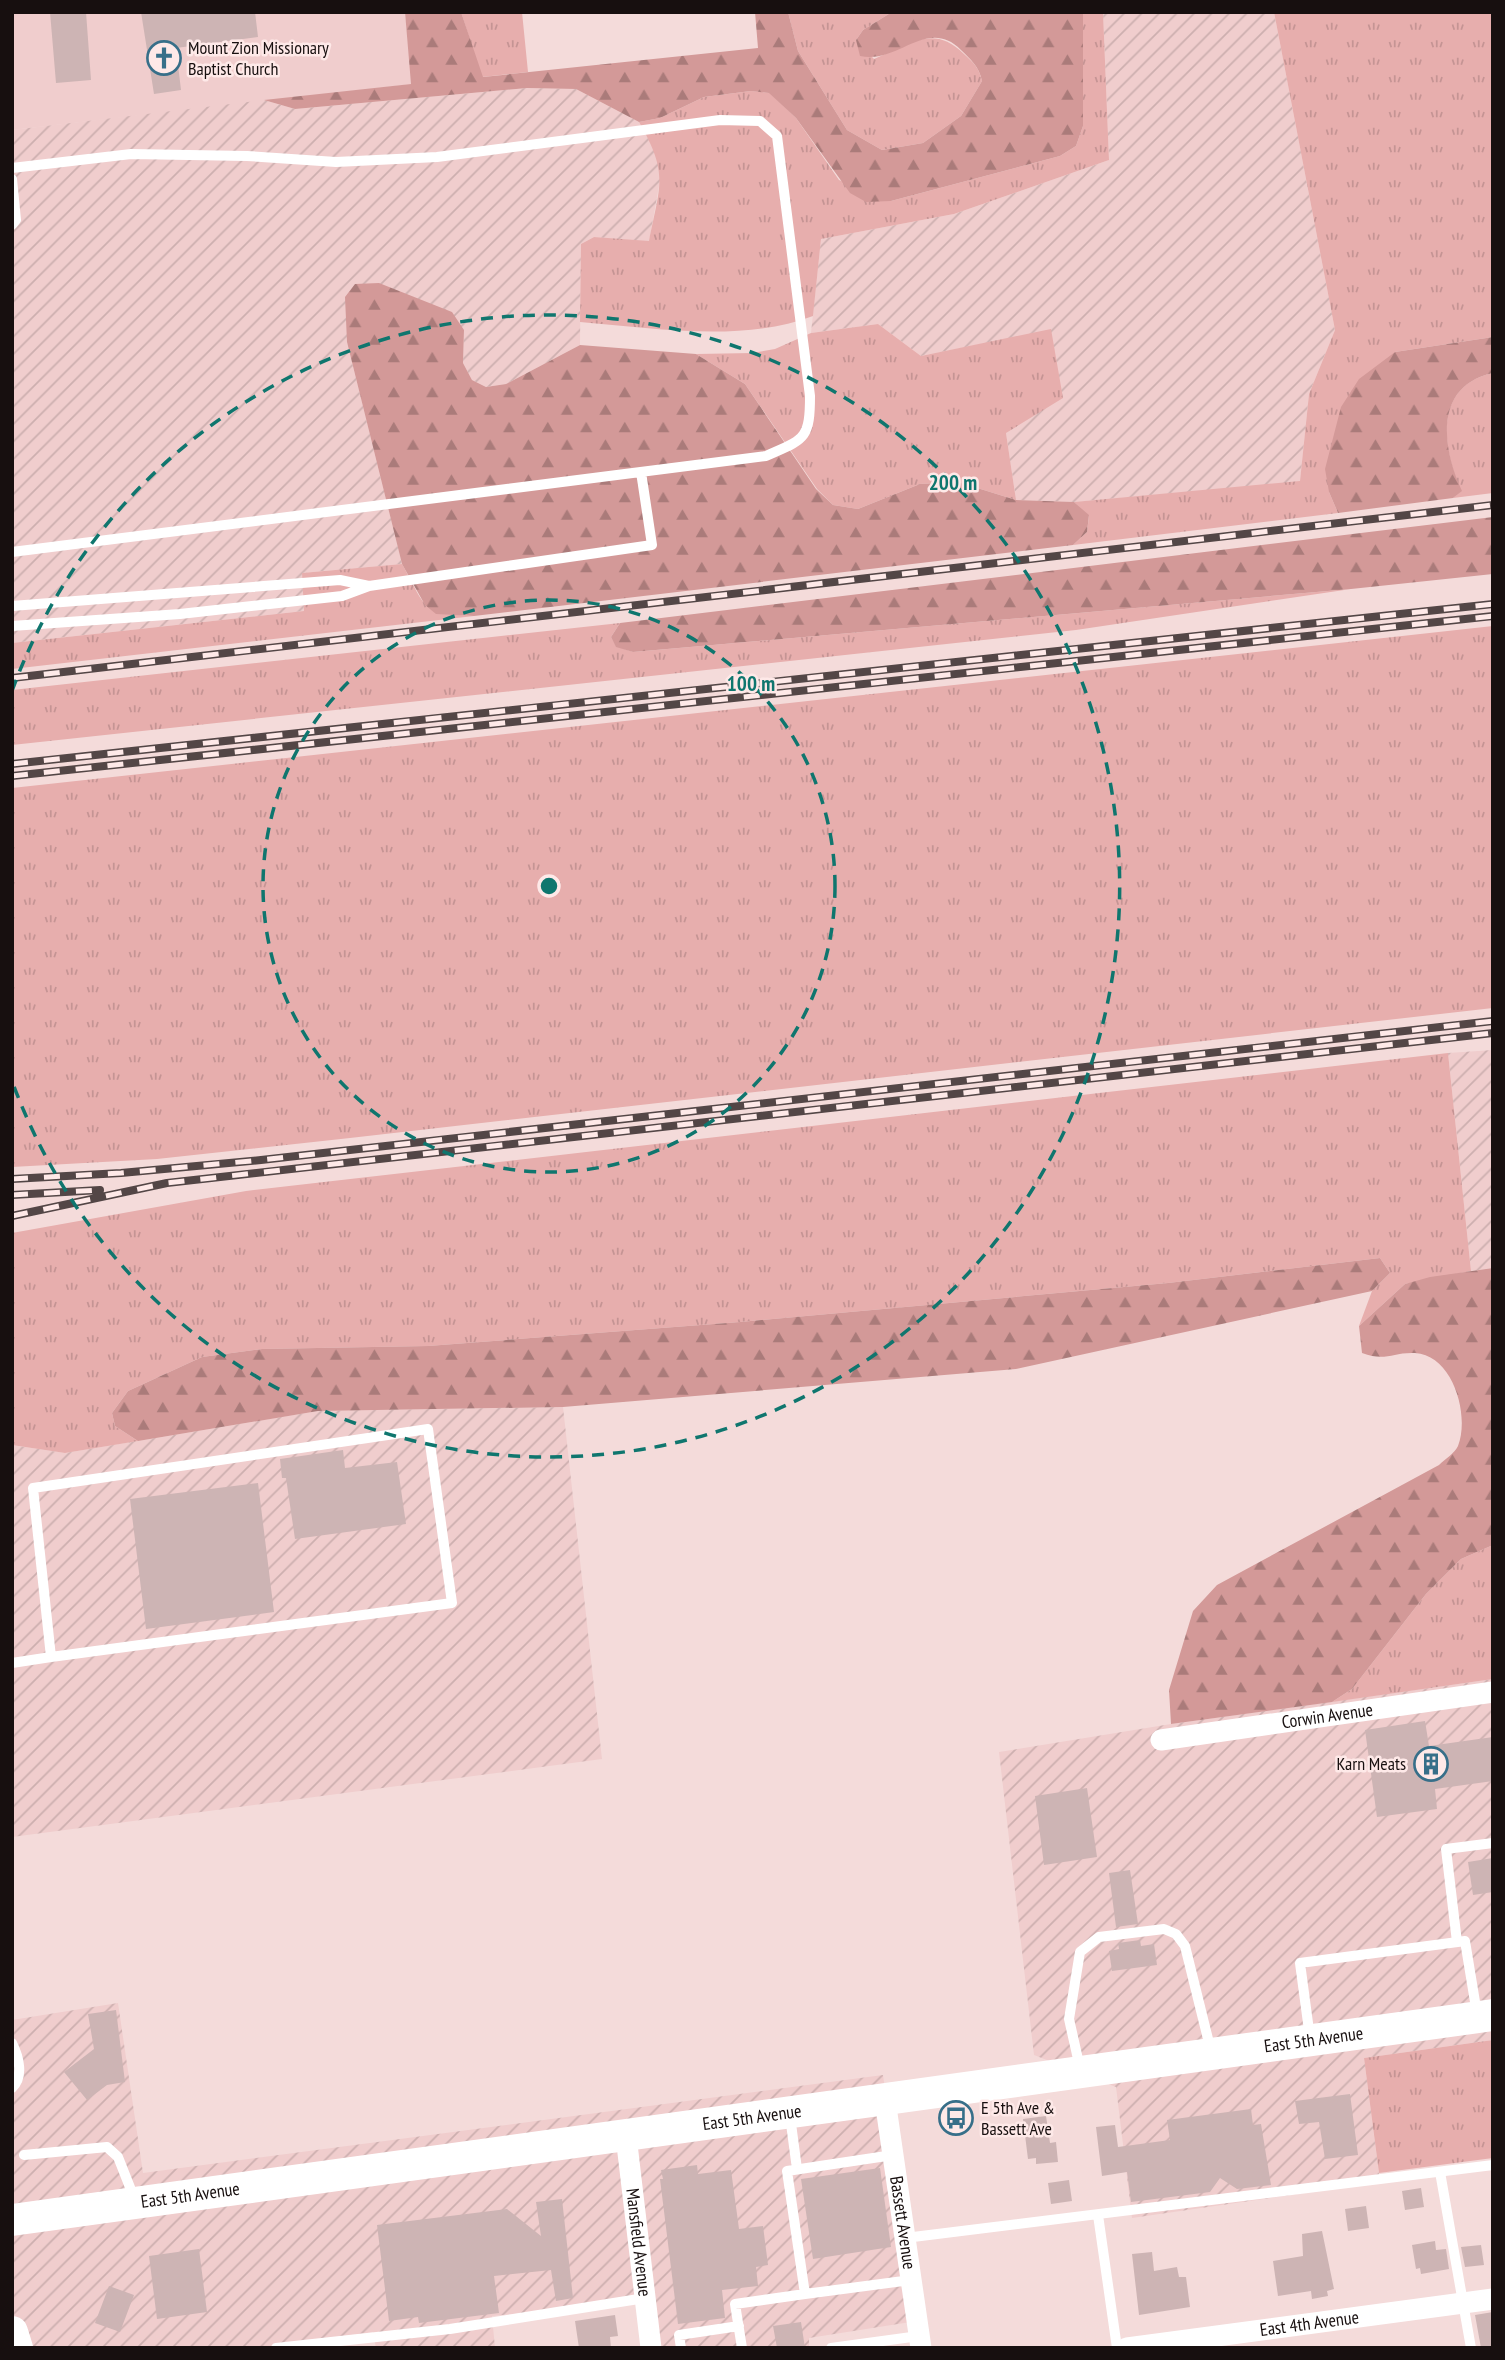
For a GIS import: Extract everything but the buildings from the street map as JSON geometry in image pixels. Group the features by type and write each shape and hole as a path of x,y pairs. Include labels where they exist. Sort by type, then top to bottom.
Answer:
{"main road":[{"name":"East 5th Avenue","path":"12,2220 1485,2016"},
{"path":"12,2332 16,2348"}],"street":[{"name":"Corwin Avenue","path":"1161,1740 1493,1692"},
{"name":"Bassett Avenue","path":"885,2100 920,2342"},
{"name":"Mansfield Avenue","path":"626,2136 651,2348"},
{"name":"East 4th Avenue","path":"1127,2348 1493,2299"}],"lane":[{"path":"12,168 131,154 247,156 337,162 437,157 720,120 760,121 777,136 810,396 810,426 799,442 766,456 12,552"},
{"path":"12,179 16,220 12,225"},
{"path":"12,626 180,614 342,596 369,586 652,545 641,472"},
{"path":"12,606 340,580 369,586"},
{"path":"12,1663 452,1603 428,1429 33,1489 51,1657"},
{"path":"1457,1942 1446,1849 1493,1843"},
{"path":"1082,2072 1069,2018 1073,1982 1080,1952 1099,1937 1164,1929 1176,1934 1185,1946 1193,1969 1212,2054"},
{"path":"1310,2040 1300,1963 1465,1941 1485,2016"},
{"path":"12,2043 20,2075 12,2088"},
{"path":"789,2113 797,2169"},
{"path":"24,2155 90,2146 107,2147 118,2157 136,2203"},
{"path":"805,2294 786,2171 893,2155"},
{"path":"905,2238 1493,2165"},
{"path":"1440,2172 1471,2348"},
{"path":"1098,2214 1117,2348"},
{"path":"742,2348 735,2304 911,2280"},
{"path":"275,2348 450,2329 645,2298"},
{"path":"681,2348 679,2335 739,2326"},
{"path":"831,2348 920,2342"}],"shaded area":[{"path":"12,12 405,12 412,84 12,130"},
{"path":"1103,12 1274,12 1335,330 1309,394 1300,482 1074,502 1016,500 1006,433 1051,330 921,356 878,324 811,333 821,239 954,214 1109,160"},
{"path":"527,88 576,89 639,122 656,151 661,175 649,242 594,237 581,244 580,345 506,384 486,387 472,380 463,363 464,330 347,342 402,564 302,573 304,611 12,643 12,130 264,100 295,109"},
{"path":"1493,1050 1493,1268 1471,1271 1448,1053"},
{"path":"563,1407 602,1759 12,1837 12,1445 65,1453 318,1411"},
{"path":"1493,1679 1493,2040 1364,2058 1380,2182 1132,2218 1116,2087 1034,2055 999,1752 1171,1724"},
{"path":"118,2003 143,2173 883,2075 917,2321 809,2338 809,2348 651,2348 645,2301 492,2316 495,2348 376,2348 373,2332 257,2348 12,2348 12,2020"}],"green space":[{"path":"405,12 461,12 483,77 758,48 755,12 788,12 798,51 847,130 882,150 923,143 961,116 982,81 977,67 961,50 948,41 936,38 924,39 887,54 860,56 856,40 863,30 892,12 1083,12 1083,126 1076,146 1060,156 891,201 866,202 850,193 796,118 769,93 751,91 704,97 660,118 639,122 576,89 527,88 295,109 264,100 411,84"},
{"path":"461,12 522,12 528,72 482,77"},
{"path":"788,12 892,12 863,30 856,40 874,59 920,40 942,40 953,45 971,60 982,81 961,116 923,143 882,150 847,130 798,51"},
{"path":"1083,12 1103,12 1109,160 954,214 821,239 813,316 757,329 727,331 668,330 580,322 581,244 594,237 649,241 659,192 658,168 655,155 639,122 660,118 704,97 751,91 770,93 796,118 839,180 891,201 1060,156 1076,146 1083,126"},
{"path":"1274,12 1493,12 1493,337 1395,352 1329,492 1338,513 1073,545 1087,532 1089,516 1074,502 1300,481 1309,394 1335,330"},
{"path":"379,283 452,312 464,330 463,363 472,380 486,387 506,384 580,345 696,354 745,384 816,489 833,505 858,509 920,484 958,482 1016,500 1074,502 1089,515 1087,532 1073,545 474,616 436,614 425,605 402,564 347,342 345,297 355,284"},
{"path":"878,324 921,356 1051,329 1063,398 1006,433 1016,500 958,482 920,484 858,509 833,505 817,489 745,384 696,354 752,353 775,349 811,333"},
{"path":"1493,337 1493,373 1474,380 1460,391 1452,405 1448,421 1450,456 1462,491 1453,498 1338,513 1329,492 1325,469 1341,407 1359,379 1395,352"},
{"path":"1493,373 1493,493 1453,498 1461,491 1454,474 1447,438 1447,420 1451,404 1460,391 1474,380"},
{"path":"1493,517 1493,574 1351,589 633,652 616,647 611,637 620,623"},
{"path":"402,564 427,606 443,613 474,616 12,669 12,643 304,611 302,573"},
{"path":"1351,589 1076,630 12,745 12,690 620,623 611,637 616,646 633,652"},
{"path":"1493,626 1493,1008 157,1159 12,1167 12,788"},
{"path":"1448,1053 1471,1271 1405,1284 1359,1326 1372,1291 1390,1273 1380,1258 1168,1283 740,1322 428,1346 262,1349 202,1357 128,1391 112,1413 115,1426 138,1441 65,1453 12,1445 12,1233 246,1191"},
{"path":"1380,1258 1390,1273 1372,1291 1016,1369 563,1407 318,1411 138,1441 115,1426 112,1413 128,1391 202,1357 262,1349 428,1346 740,1322 1168,1283"},
{"path":"1493,1268 1493,1545 1461,1559 1426,1594 1352,1689 1332,1702 1171,1724 1169,1690 1193,1611 1217,1585 1439,1465 1458,1446 1462,1419 1460,1403 1448,1375 1439,1364 1428,1356 1415,1353 1383,1357 1362,1353 1359,1326 1405,1284 1430,1277"},
{"path":"1493,1545 1493,1679 1332,1702 1352,1689 1426,1594 1461,1559"},
{"path":"1493,2040 1493,2158 1379,2173 1364,2058"}],"railway":[{"path":"12,678 1493,505"},
{"path":"12,764 1493,604"},
{"path":"12,776 1493,616"},
{"path":"12,1179 121,1173 261,1160 1493,1021"},
{"path":"12,1216 167,1183 1493,1033"},
{"path":"12,1195 100,1190"}],"place":[{"name":"Mount Zion Missionary Baptist Church","path":"164,58"},
{"name":"Karn Meats","path":"1431,1764"},
{"name":"E 5th Ave & Bassett Ave","path":"956,2118"}]}
